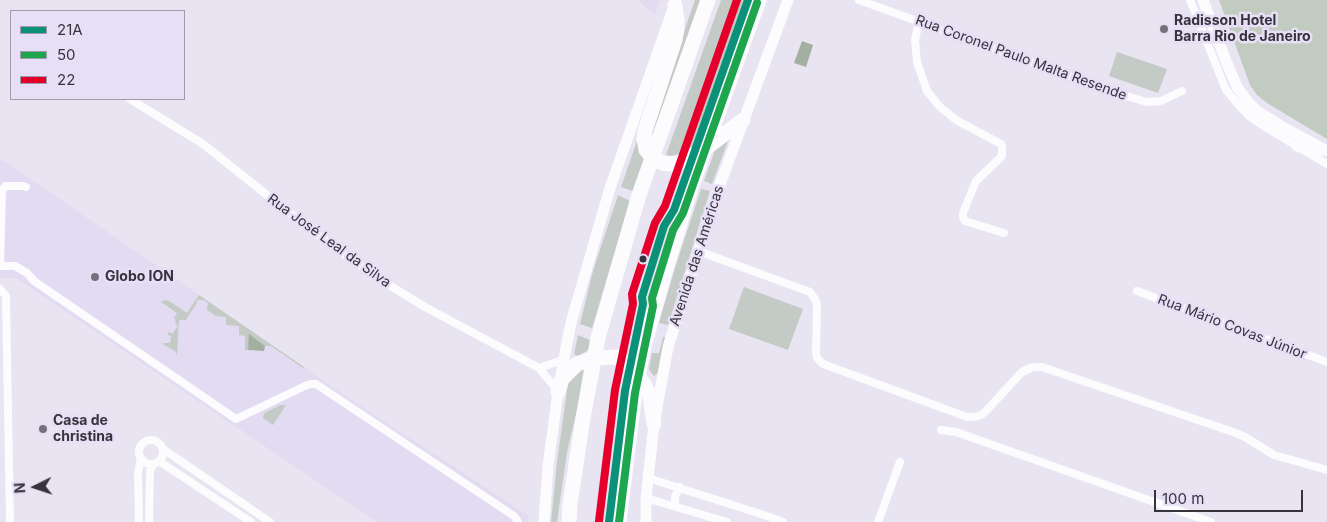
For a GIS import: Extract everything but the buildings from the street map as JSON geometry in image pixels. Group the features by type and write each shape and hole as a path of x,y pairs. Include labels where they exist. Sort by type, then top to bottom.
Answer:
{"highway":[{"path":"569,522 583,418 598,338 639,196 708,0"},
{"name":"Avenida das Américas","path":"619,522 638,375 644,346 692,188 759,0"},
{"path":"676,3 677,29 675,40 645,131 646,150 653,158 662,163 678,162 706,148 743,120"},
{"path":"558,392 562,379 577,364 594,358 617,357 630,365 650,396 654,424"},
{"path":"561,522 568,463 572,446 583,418"}],"main road":[{"name":"Avenida das Américas","path":"646,522 646,498 654,424 668,347 698,251 743,120 788,0"},
{"path":"1203,0 1237,87 1249,103 1281,126 1327,151"},
{"path":"544,522 548,466 558,392 572,319 606,201 676,3"},
{"path":"1297,146 1327,155"}],"street":[{"name":"Rua Coronel Paulo Malta Resende","path":"859,0 1147,102 1161,101 1182,92"},
{"path":"1190,0 1226,90 1249,116 1327,164"},
{"path":"919,21 915,40 917,62 927,91 939,106 956,120 1001,144 1003,151 1002,156 976,182 963,217 965,221 1004,234"},
{"name":"Rua José Leal da Silva","path":"132,100 203,144 297,219 388,285 539,368 558,392"},
{"path":"26,187 5,186 2,191 0,265 15,266 26,273 34,281 236,419 305,386 316,384 514,516 518,522"},
{"path":"698,251 810,292 817,304 816,353 817,358 823,364 967,417 981,416 1022,372 1033,367 1042,367 1239,434 1274,455 1327,470"},
{"path":"0,289 6,296 10,522"},
{"name":"Rua Mário Covas Júnior","path":"1137,292 1327,362"},
{"path":"539,368 563,360"},
{"path":"940,430 956,432 1211,522"},
{"path":"139,522 139,450 142,443 153,440 270,522"},
{"path":"149,522 150,471 156,462 162,458 161,447"},
{"path":"140,458 144,462 156,462 251,522"},
{"path":"878,522 900,462"},
{"path":"648,478 680,487 780,522"},
{"path":"675,506 675,496 680,487"},
{"path":"646,498 727,522"}],"shaded area":[{"path":"638,0 660,0 655,15"},
{"path":"695,0 700,0 652,139 651,127"},
{"path":"721,0 745,0 693,147 680,154 666,155"},
{"path":"1219,0 1327,0 1327,139 1257,95 1250,85"},
{"path":"802,41 813,45 806,67 794,63"},
{"path":"1117,52 1167,69 1158,93 1109,76"},
{"path":"638,138 645,158 633,191 621,187"},
{"path":"728,141 712,184 704,181 715,150"},
{"path":"0,158 353,401 529,516 528,522 377,522 16,278 0,278"},
{"path":"701,189 710,191 668,325 659,323 675,268"},
{"path":"618,195 630,201 592,328 580,324 593,271"},
{"path":"744,287 803,309 788,350 729,329"},
{"path":"199,295 304,367 271,346 265,346 250,335 248,350 245,350 245,336 239,335 239,326 226,325 226,317 216,316 207,310 208,303 204,300 196,302 186,320 179,320 177,356 175,351 163,343 170,343 171,336 167,335 169,332 172,334 178,326 174,318 177,313 161,302 169,301 187,313"},
{"path":"249,334 265,346 264,351 248,350"},
{"path":"578,335 592,341 590,349 578,356 574,354"},
{"path":"663,337 666,338 658,373 654,376 649,369 652,353 659,353"},
{"path":"584,368 567,452 557,522 551,522 568,383 576,373"},
{"path":"281,405 286,405 273,425 263,418 264,413"}],"transit line":[{"name":"22","path":"599,521 615,390 633,304 632,294 655,223 665,206 737,0"},
{"name":"21A","path":"609,522 625,391 643,304 642,297 664,226 674,210 748,0"},
{"name":"50","path":"619,522 635,393 653,306 652,298 673,230 683,213 757,3"}],"place":[{"name":"Radisson Hotel Barra Rio de Janeiro","path":"1164,29"},
{"name":"Globo ION","path":"95,277"},
{"name":"Casa de christina","path":"43,429"}]}
